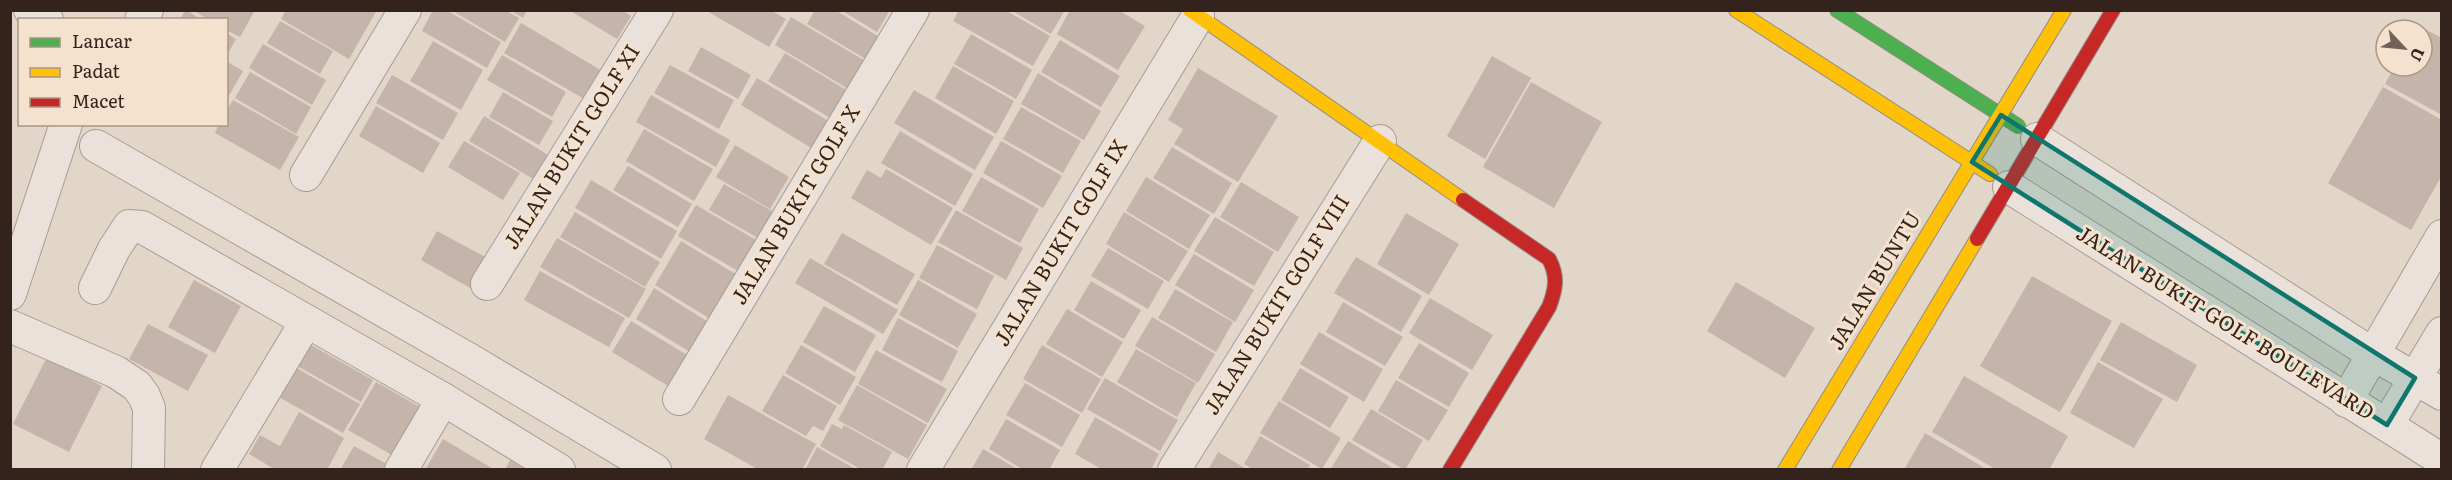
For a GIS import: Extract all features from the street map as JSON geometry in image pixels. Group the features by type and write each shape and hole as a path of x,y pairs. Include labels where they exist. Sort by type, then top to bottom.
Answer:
{"street":[{"path":"30,10 44,18"},
{"path":"306,176 405,10"},
{"name":"JALAN BUKIT GOLF XI","path":"487,284 657,10"},
{"name":"JALAN BUKIT GOLF X","path":"679,399 913,10"},
{"path":"1736,10 2009,187"},
{"path":"1838,10 2037,139 2378,342 2415,378 2442,394"},
{"name":"JALAN BUNTU","path":"1785,470 2064,10"},
{"path":"1839,470 2114,10"},
{"path":"1194,13 1549,259 1556,269 1557,285 1549,308 1450,470"},
{"name":"JALAN BUKIT GOLF IX","path":"923,470 1194,13"},
{"path":"10,294 65,126"},
{"path":"99,133 449,348 655,470"},
{"name":"JALAN BUKIT GOLF VIII","path":"1173,470 1380,141"},
{"name":"JALAN BUKIT GOLF BOULEVARD","path":"2009,187 2442,460"},
{"path":"95,288 114,249 129,226 142,227 443,399 559,470"},
{"path":"2346,401 2378,342 2442,236"},
{"path":"217,470 306,322"},
{"path":"10,326 116,372 136,386 144,396 149,408 148,470"},
{"path":"2387,425 2442,333"},
{"path":"401,470 443,399"}],"highlighted area":[{"path":"2001,115 2415,378 2387,425 1972,162"}],"building":[{"path":"186,10 199,18 181,18"},
{"path":"193,10 255,10 240,37 228,31 228,18 206,18"},
{"path":"286,10 377,10 349,59 281,19"},
{"path":"433,10 446,10 501,42 487,68 422,31"},
{"path":"451,10 505,10 519,18 505,42"},
{"path":"510,10 527,10 523,18"},
{"path":"569,10 621,10 631,16 617,39"},
{"path":"705,10 770,10 786,19 769,47"},
{"path":"815,10 835,10 881,38 869,61 807,24"},
{"path":"841,10 890,10 877,32"},
{"path":"959,10 1005,10 1050,36 1033,66 953,21"},
{"path":"1011,10 1065,10 1051,34"},
{"path":"1070,10 1118,10 1145,26 1118,70 1057,34"},
{"path":"791,17 867,62 850,90 775,45"},
{"path":"280,21 333,51 320,74 267,43"},
{"path":"521,23 604,72 588,101 504,53"},
{"path":"228,34 236,39 228,53"},
{"path":"971,34 1032,70 1016,99 954,64"},
{"path":"2434,34 2442,38 2442,115 2385,84 2388,78 2434,78"},
{"path":"1060,40 1120,76 1101,107 1041,72"},
{"path":"433,41 483,70 461,110 410,81"},
{"path":"263,44 326,80 312,105 249,68"},
{"path":"701,47 751,75 738,99 688,71"},
{"path":"785,53 848,91 832,119 768,81"},
{"path":"502,55 566,92 552,117 487,80"},
{"path":"1492,56 1531,78 1485,159 1447,136"},
{"path":"228,62 243,71 228,97"},
{"path":"670,65 734,100 719,129 654,93"},
{"path":"953,66 1014,101 996,134 935,98"},
{"path":"1198,68 1278,116 1238,182 1174,144 1183,129 1168,120"},
{"path":"250,72 311,107 296,134 235,98"},
{"path":"1038,73 1101,111 1084,140 1021,104"},
{"path":"392,75 458,113 443,140 376,103"},
{"path":"757,78 830,122 813,149 741,105"},
{"path":"1531,82 1602,122 1554,208 1483,167"},
{"path":"2383,87 2442,120 2442,175 2411,230 2328,183"},
{"path":"914,90 994,137 975,170 894,123"},
{"path":"503,92 553,121 539,145 489,117"},
{"path":"651,95 730,140 716,167 636,122"},
{"path":"233,100 299,137 280,170 215,133 218,126 228,126 228,109"},
{"path":"376,106 440,143 423,173 359,136"},
{"path":"1021,107 1081,141 1063,173 1003,139"},
{"path":"484,116 550,156 535,180 469,141"},
{"path":"644,129 713,169 694,201 626,161"},
{"path":"900,131 973,174 955,206 881,163"},
{"path":"464,141 520,173 503,200 448,167"},
{"path":"1001,141 1062,176 1043,208 983,173"},
{"path":"735,145 789,177 770,209 716,177"},
{"path":"1172,147 1232,183 1214,214 1153,178"},
{"path":"628,166 692,204 678,227 613,190"},
{"path":"886,169 953,208 931,245 851,198 867,170 881,178"},
{"path":"981,177 1039,209 1020,243 962,211"},
{"path":"1146,177 1210,215 1189,249 1126,211"},
{"path":"591,180 677,231 661,259 575,208"},
{"path":"1241,182 1299,217 1278,252 1220,217"},
{"path":"724,184 779,215 763,241 709,210"},
{"path":"696,205 756,240 738,271 678,236"},
{"path":"956,210 1023,248 1006,280 938,242"},
{"path":"575,212 660,262 645,287 560,237"},
{"path":"1124,212 1188,251 1169,282 1106,244"},
{"path":"1406,213 1459,244 1429,295 1377,264"},
{"path":"1215,217 1274,252 1254,286 1194,251"},
{"path":"437,231 489,259 472,289 421,260"},
{"path":"842,233 915,274 897,305 824,264"},
{"path":"557,238 646,289 629,318 540,267"},
{"path":"681,241 742,278 715,322 655,285"},
{"path":"937,245 994,276 977,309 919,278"},
{"path":"1108,248 1164,281 1148,309 1091,276"},
{"path":"1194,254 1254,290 1235,322 1175,285"},
{"path":"1356,257 1422,296 1401,332 1334,293"},
{"path":"810,258 898,310 883,334 795,283"},
{"path":"540,271 625,318 609,347 524,300"},
{"path":"2032,276 2112,321 2060,412 1980,366"},
{"path":"194,280 241,306 215,353 168,327"},
{"path":"918,280 977,314 958,348 899,315"},
{"path":"1091,281 1141,310 1124,339 1074,310"},
{"path":"1736,282 1815,328 1785,378 1707,331"},
{"path":"654,288 713,325 695,355 636,319"},
{"path":"1175,289 1233,322 1216,352 1158,318"},
{"path":"1430,298 1493,335 1472,370 1409,333"},
{"path":"1343,302 1403,337 1385,366 1326,332"},
{"path":"824,306 876,335 855,372 803,342"},
{"path":"1067,309 1123,342 1102,377 1046,344"},
{"path":"1152,317 1215,354 1198,383 1135,346"},
{"path":"898,318 958,351 942,382 882,350"},
{"path":"631,321 692,358 673,389 612,352"},
{"path":"2121,322 2197,365 2177,402 2100,360"},
{"path":"148,324 208,355 188,391 129,359"},
{"path":"1319,332 1383,369 1364,402 1300,364"},
{"path":"304,341 373,380 361,402 292,363"},
{"path":"1419,343 1469,373 1449,407 1398,378"},
{"path":"801,345 856,377 840,405 785,373"},
{"path":"1042,345 1101,379 1082,413 1023,379"},
{"path":"1136,349 1196,383 1177,417 1117,382"},
{"path":"876,350 947,389 928,423 858,384"},
{"path":"47,357 102,386 69,452 13,424"},
{"path":"2098,362 2163,399 2134,448 2070,413"},
{"path":"291,365 360,404 343,433 275,395"},
{"path":"1300,368 1349,397 1330,428 1281,400"},
{"path":"783,375 837,406 823,431 813,426 806,436 762,411"},
{"path":"1964,376 2068,436 2049,470 1997,470 1932,432"},
{"path":"1105,378 1178,420 1160,451 1087,409"},
{"path":"1396,380 1448,410 1429,441 1378,411"},
{"path":"376,382 420,407 392,455 348,430"},
{"path":"1025,383 1080,415 1062,447 1006,415"},
{"path":"857,385 927,425 908,459 838,420"},
{"path":"728,395 816,444 802,470 759,470 704,439"},
{"path":"1279,401 1341,438 1322,469 1260,433"},
{"path":"1371,409 1423,440 1405,470 1352,440"},
{"path":"299,412 344,438 327,470 276,470 249,454 260,435 280,446"},
{"path":"1095,417 1159,454 1151,470 1103,470 1075,454"},
{"path":"1006,419 1060,450 1049,470 1024,470 989,449"},
{"path":"832,424 842,429 844,425 892,452 882,470 862,470 820,446"},
{"path":"1925,433 1988,470 1904,470"},
{"path":"1260,436 1310,465 1307,470 1254,470 1244,464"},
{"path":"443,439 495,470 425,470"},
{"path":"1348,441 1396,470 1330,470"},
{"path":"354,446 392,467 391,470 340,470"},
{"path":"817,447 857,470 805,470"},
{"path":"983,449 1019,470 971,470"},
{"path":"1218,452 1248,470 1208,470"},
{"path":"510,460 526,470 505,470"}],"traffic: fast":[{"path":"1837,10 2018,126"}],"traffic: slow":[{"path":"1190,10 1463,200"},
{"path":"1736,10 1990,174"},
{"path":"1785,470 2064,10"},
{"path":"1839,470 1977,239"}],"traffic: jam":[{"path":"1977,239 2113,10"},
{"path":"1450,470 1549,307 1555,283 1554,271 1549,259 1463,200"}]}
